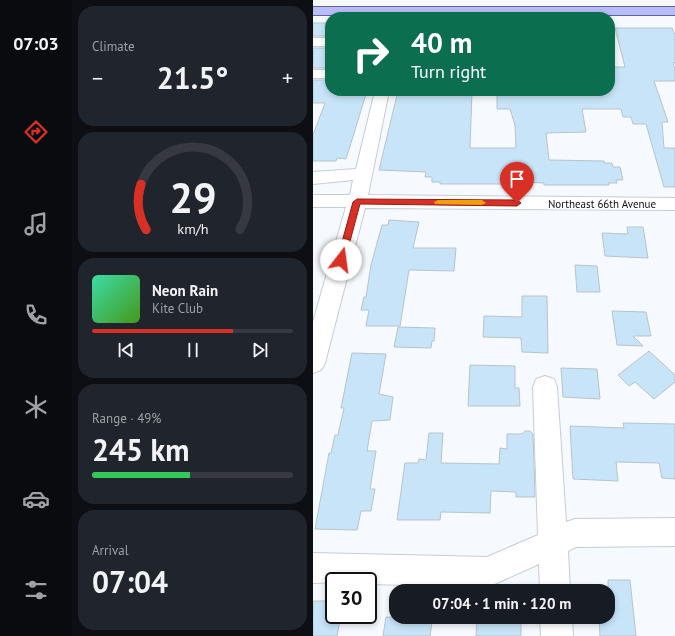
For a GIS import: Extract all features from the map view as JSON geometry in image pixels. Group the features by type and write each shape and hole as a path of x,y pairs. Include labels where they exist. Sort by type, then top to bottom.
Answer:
{"main road":[{"path":"313,11 675,11"}],"street":[{"path":"313,42 325,42"},
{"path":"313,74 325,74"},
{"path":"313,363 357,202 381,96"},
{"path":"313,178 363,174"},
{"name":"Northeast 66th Avenue","path":"313,201 675,204"},
{"path":"545,387 555,584"},
{"path":"313,568 488,572 575,533 675,532"},
{"path":"556,624 557,636"}],"building":[{"path":"313,23 325,23 325,36 313,36"},
{"path":"615,28 672,28 675,35 675,63 673,63 675,69 675,81 654,81 668,122 662,122 664,148 675,148 675,187 664,187 646,124 633,124 631,117 623,117 621,109 582,109 586,132 546,133 549,160 604,161 604,163 612,163 613,167 620,167 623,180 616,180 617,183 608,183 609,185 544,185 544,183 524,182 504,182 504,184 440,184 440,182 432,182 432,177 425,177 426,172 379,170 397,96 472,96 470,148 516,148 515,125 510,109 497,109 497,96 615,96 615,67 625,67"},
{"path":"313,48 325,48 325,68 313,68"},
{"path":"313,80 325,80 325,96 365,96 346,159 337,158 336,161 313,161 313,135 325,103 313,103"},
{"path":"389,220 419,222 413,248 456,248 454,271 409,270 400,326 366,326 369,310 361,310 364,297 366,297 371,265 382,225 388,225"},
{"path":"627,227 643,227 648,258 605,256 602,233 628,234"},
{"path":"575,265 597,266 600,292 577,292"},
{"path":"522,296 547,296 548,353 522,352 521,338 483,337 484,316 522,317"},
{"path":"612,311 646,312 651,336 633,336 643,346 617,345"},
{"path":"398,327 435,328 434,341 432,341 431,348 394,347"},
{"path":"649,351 675,375 675,382 654,399 635,382 629,386 618,375"},
{"path":"352,353 386,354 379,394 393,397 390,420 372,421 367,451 376,451 370,489 375,489 371,511 361,511 357,530 315,529 329,453 331,453 335,435 338,435 344,408 341,408"},
{"path":"470,365 515,366 515,388 519,388 520,406 468,406"},
{"path":"561,368 597,369 600,399 563,397"},
{"path":"623,423 675,424 675,479 662,478 659,463 616,462 618,481 573,479 570,426 624,428"},
{"path":"525,431 530,431 533,434 535,497 516,497 516,492 491,491 490,513 441,512 440,520 397,520 405,463 418,463 419,459 426,460 429,433 443,433 441,463 499,464 500,448 507,449 507,434 522,434"},
{"path":"608,580 630,580 636,636 600,636 599,624 615,624 615,584 608,584"},
{"path":"313,601 325,601 325,624 339,624 337,636 313,636"},
{"path":"386,617 389,617 389,624 432,624 430,636 383,636"},
{"path":"477,624 521,624 521,636 476,636"}],"slow traffic":[{"path":"438,202 482,203"}],"route":[{"path":"341,260 357,202 517,203"}]}
